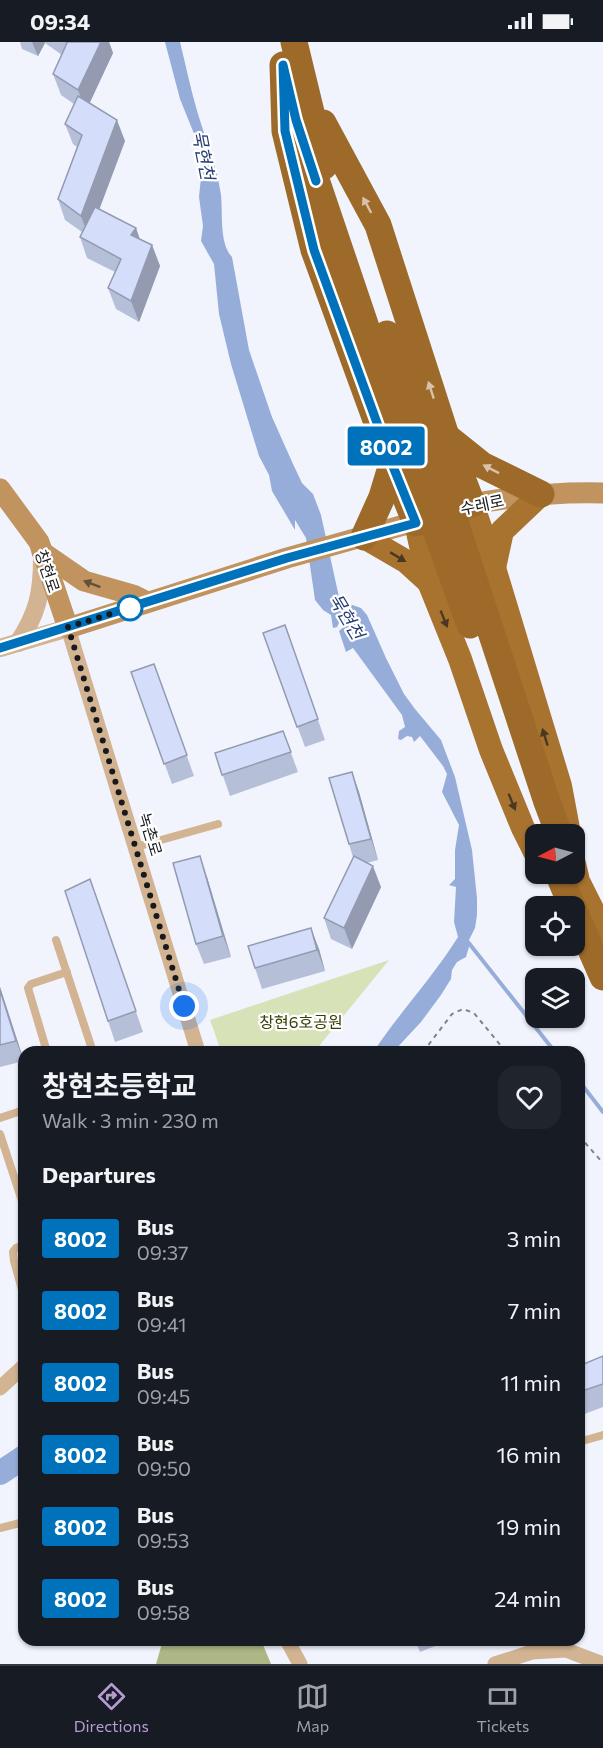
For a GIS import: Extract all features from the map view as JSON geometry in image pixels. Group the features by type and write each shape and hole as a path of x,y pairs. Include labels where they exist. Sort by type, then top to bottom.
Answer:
{"highway":[{"path":"286,50 305,91 378,225 446,436 494,568 560,786 567,824"},
{"path":"286,50 296,120 415,470 457,559 555,824"},
{"path":"305,91 321,160 415,470 416,523 429,582 460,659 491,750 525,832"},
{"path":"446,436 482,465 541,494 502,531 494,568"},
{"path":"415,470 382,497 364,537 407,562 429,582"},
{"path":"457,559 540,824"},
{"path":"574,884 603,931"},
{"path":"585,936 603,977"},
{"path":"585,951 603,984"}],"main road":[{"name":"창현로","path":"0,489 39,542 68,627"},
{"name":"수레로","path":"147,602 287,558 416,523 472,504 541,494 603,493"},
{"path":"42,552 84,581 133,595 147,602"},
{"path":"68,627 147,602"}],"street":[{"path":"18,643 30,624 36,608 42,578 42,552"},
{"path":"0,648 68,627"},
{"name":"녹촌로","path":"68,627 196,1046"},
{"path":"0,1388 18,1372"},
{"path":"290,1646 300,1664"},
{"path":"495,1664 532,1652 542,1658 566,1650 603,1664"}],"lane":[{"path":"136,847 218,824"},
{"path":"56,940 91,1046"},
{"path":"45,1046 28,988 31,984 67,972"},
{"path":"0,1118 18,1112"},
{"path":"0,1134 18,1189"},
{"path":"18,1247 13,1252 13,1257 18,1275"},
{"path":"585,1440 603,1434"},
{"path":"0,1528 18,1524"}],"path":[{"path":"428,1046 453,1014 463,1009 474,1013 501,1046"},
{"path":"585,1144 603,1163"}],"green space":[{"name":"창현6호공원","path":"389,960 319,1046 219,1046 210,1020"},
{"path":"161,1646 264,1646 271,1664 156,1664"}],"water":[{"path":"165,42 180,42 195,105 219,185 223,236 232,257 249,350 272,417 302,483 313,494 321,515 339,597 344,602 361,608 367,615 404,694 441,740 455,777 472,850 477,915 466,957 457,962 452,970 451,979 441,995 421,1022 399,1046 378,1046 458,937 454,922 456,887 449,885 455,879 455,850 459,825 442,792 447,774 443,766 420,736 414,742 412,737 407,736 401,740 398,739 399,731 405,727 402,715 353,648 346,652 339,631 345,626 341,619 337,627 333,628 331,615 323,610 315,600 306,538 295,520 295,530 272,491 269,475 259,456 231,364 219,314 214,264 201,241 203,226 199,197 203,156 180,99"}],"building":[{"path":"66,42 101,42 78,90 53,74"},
{"path":"78,96 117,120 81,216 58,199 82,135 65,124"},
{"path":"95,207 136,228 131,235 152,245 131,301 108,288 121,259 80,237"},
{"path":"285,625 318,719 297,727 263,633"},
{"path":"154,664 187,755 164,764 131,672"},
{"path":"283,731 291,752 222,775 215,753"},
{"path":"352,772 371,839 349,844 329,778"},
{"path":"200,856 223,936 196,944 173,863"},
{"path":"354,856 373,866 344,928 324,918"},
{"path":"90,879 136,1011 108,1021 65,891"},
{"path":"311,928 317,950 255,968 248,946"},
{"path":"0,990 16,1041 0,1045"},
{"path":"603,1356 603,1384 585,1390 585,1364"}],"waterway":[{"path":"468,942 550,1046"},
{"path":"585,1089 603,1112"},
{"name":"묵현천","path":"0,1473 18,1461"}],"bus line":[{"name":"8002","path":"0,648 287,558 416,523 392,464 314,250 285,131 283,65 296,120 316,181"}],"route":[{"path":"130,608 68,627 184,1006"}]}
